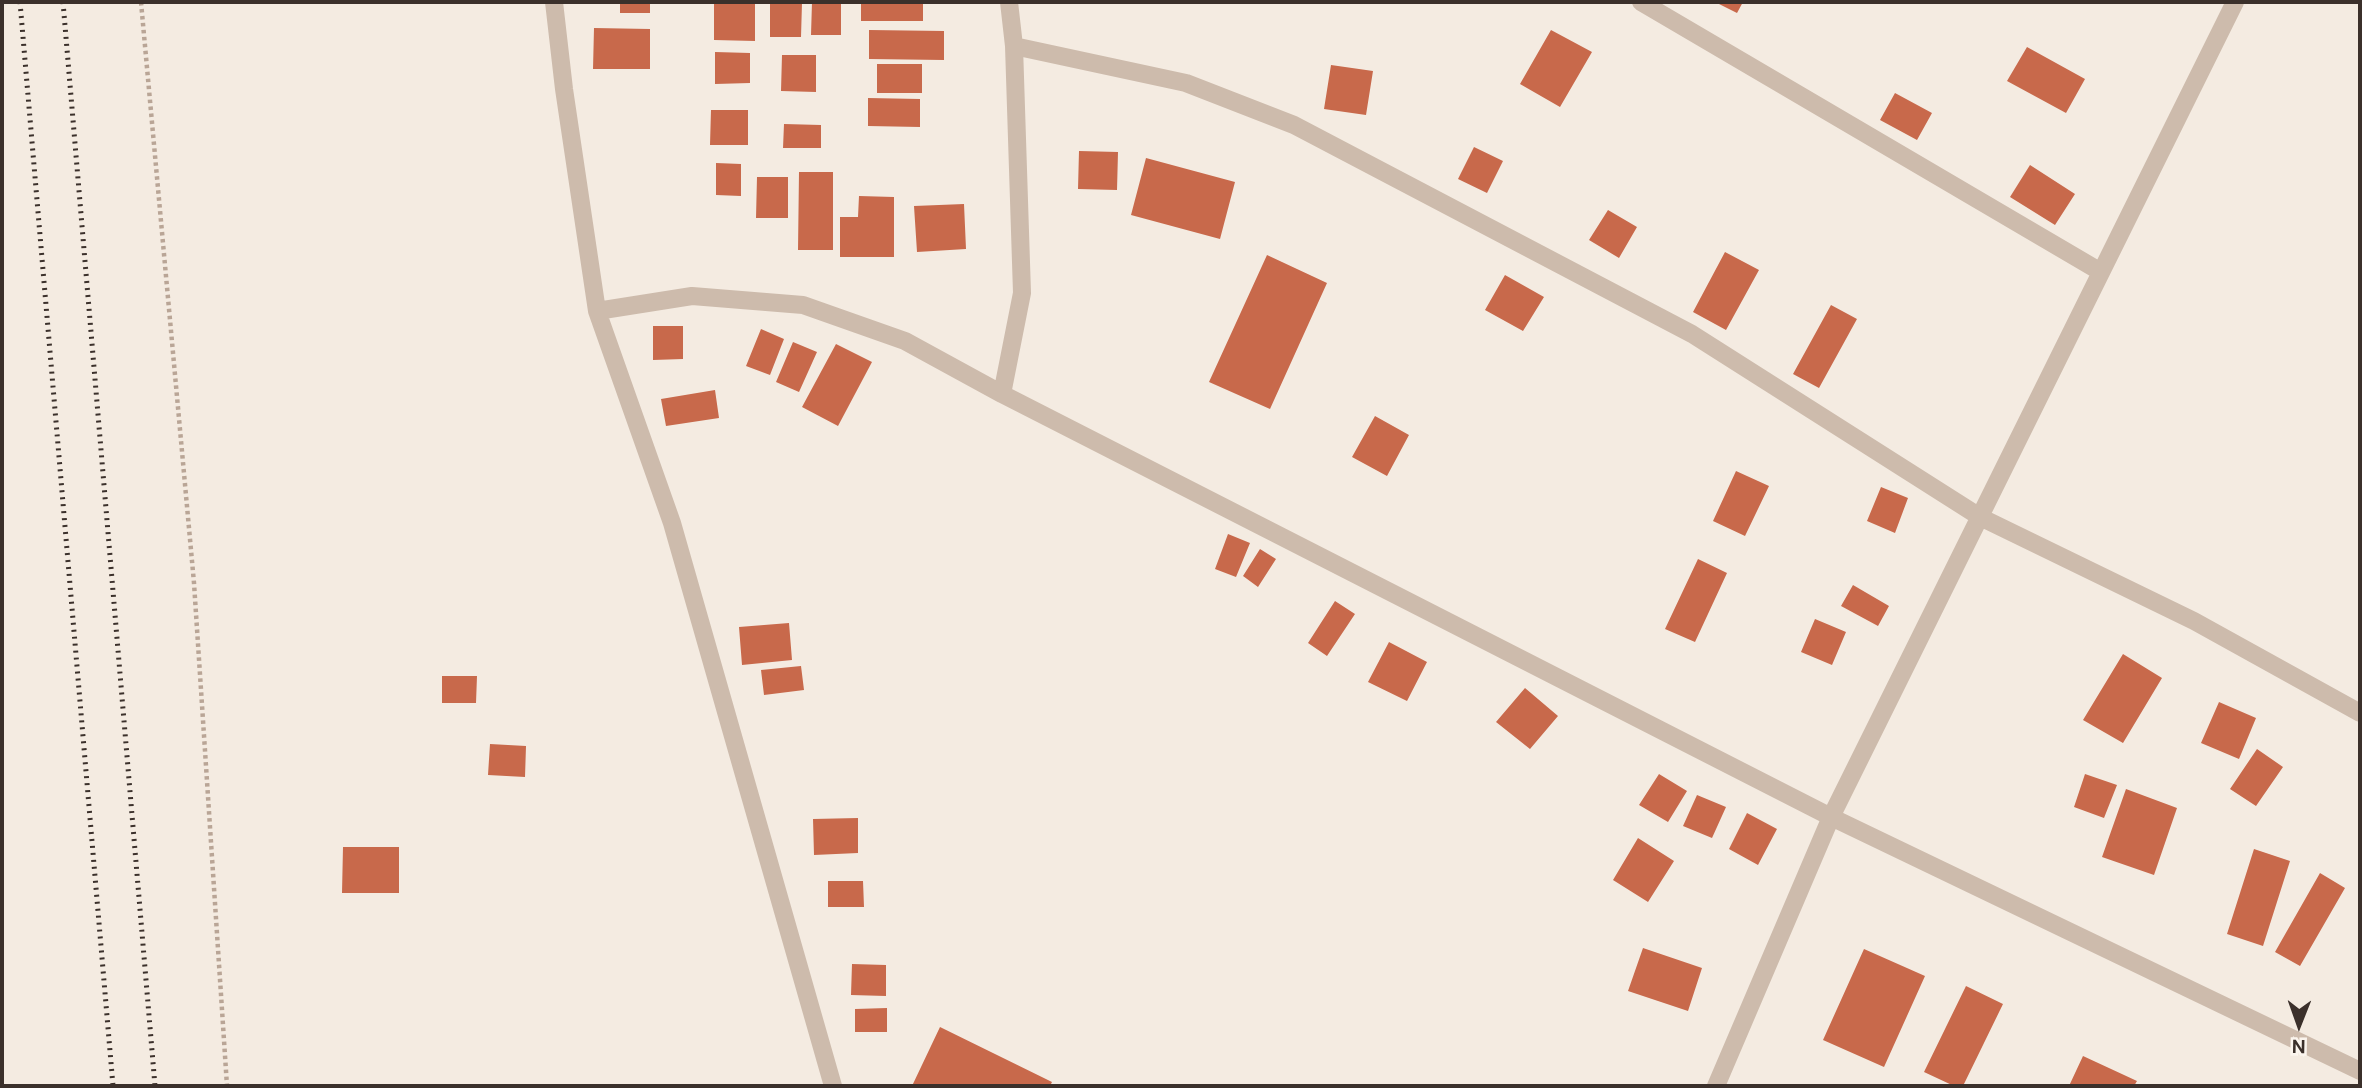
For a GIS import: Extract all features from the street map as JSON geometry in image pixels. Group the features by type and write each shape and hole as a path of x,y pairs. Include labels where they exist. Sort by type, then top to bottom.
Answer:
{"street":[{"path":"554,2 597,311 672,523 833,1086"},
{"path":"1002,394 1022,293 1014,46 1009,2"},
{"path":"1641,2 2101,272"},
{"path":"1716,1086 1831,817 2235,2"},
{"path":"1014,46 1186,83 1294,125 1692,334 1980,517 2194,621 2360,713"},
{"path":"597,311 692,296 803,305 905,341 1002,394 1831,817 2360,1071"}],"path":[{"path":"141,2 194,583 227,1086"}],"building":[{"path":"620,2 650,2 650,13 620,13"},
{"path":"714,2 755,2 755,41 714,40"},
{"path":"812,2 841,3 841,35 811,35"},
{"path":"861,2 923,2 923,21 861,21"},
{"path":"1715,2 1743,2 1737,13"},
{"path":"770,3 802,3 801,37 770,37"},
{"path":"594,28 650,29 650,69 593,69"},
{"path":"869,30 944,31 944,60 869,59"},
{"path":"1551,30 1592,52 1560,107 1520,84"},
{"path":"2027,47 2085,79 2066,113 2007,81"},
{"path":"715,52 750,53 750,83 715,84"},
{"path":"782,55 816,55 816,92 781,91"},
{"path":"877,64 922,64 922,93 877,93"},
{"path":"1331,65 1373,71 1366,115 1324,109"},
{"path":"1895,93 1932,113 1917,140 1880,120"},
{"path":"868,98 920,99 920,127 868,126"},
{"path":"711,110 748,110 748,145 710,145"},
{"path":"784,124 821,125 821,148 783,148"},
{"path":"1474,147 1503,161 1487,193 1458,179"},
{"path":"1079,151 1118,152 1117,190 1078,189"},
{"path":"1146,158 1235,182 1220,239 1131,215"},
{"path":"716,163 741,164 741,196 716,195"},
{"path":"2030,165 2075,194 2055,225 2010,197"},
{"path":"799,172 833,172 833,250 798,250"},
{"path":"757,177 788,177 788,218 756,218"},
{"path":"859,196 894,197 894,257 840,257 840,217 858,217"},
{"path":"964,204 966,249 917,252 914,206"},
{"path":"1608,210 1637,227 1619,258 1589,240"},
{"path":"1725,252 1759,270 1726,330 1693,312"},
{"path":"1267,255 1327,283 1270,409 1209,382"},
{"path":"1505,275 1544,297 1523,331 1485,310"},
{"path":"1831,305 1857,319 1819,388 1793,374"},
{"path":"653,326 683,326 683,359 653,360"},
{"path":"761,329 784,339 770,375 746,366"},
{"path":"793,342 817,352 799,392 776,382"},
{"path":"836,344 872,362 838,426 802,407"},
{"path":"715,390 719,418 666,426 661,399"},
{"path":"1375,416 1409,435 1387,476 1352,457"},
{"path":"1736,471 1769,486 1745,536 1713,521"},
{"path":"1881,487 1908,498 1895,533 1867,521"},
{"path":"1228,534 1250,543 1236,577 1215,569"},
{"path":"1260,549 1276,559 1258,587 1243,576"},
{"path":"1698,559 1727,573 1695,642 1665,629"},
{"path":"1853,585 1889,606 1878,626 1841,606"},
{"path":"1335,601 1355,614 1327,656 1308,643"},
{"path":"1815,619 1846,632 1832,665 1801,652"},
{"path":"789,623 792,660 742,665 739,627"},
{"path":"1389,642 1427,662 1407,701 1368,682"},
{"path":"2123,654 2162,678 2123,743 2083,720"},
{"path":"801,666 804,690 764,695 761,670"},
{"path":"442,676 477,676 476,703 442,703"},
{"path":"1525,688 1558,716 1530,749 1496,722"},
{"path":"2219,702 2256,718 2239,759 2201,743"},
{"path":"490,744 526,746 525,777 488,775"},
{"path":"2257,749 2283,767 2256,806 2230,789"},
{"path":"1659,774 1687,791 1668,822 1639,805"},
{"path":"2085,774 2117,785 2104,818 2074,807"},
{"path":"2126,789 2177,808 2154,875 2102,857"},
{"path":"1697,795 1726,807 1712,838 1683,826"},
{"path":"1747,813 1777,829 1758,865 1729,849"},
{"path":"858,818 858,853 814,855 813,819"},
{"path":"1638,838 1674,861 1648,902 1613,880"},
{"path":"343,847 399,847 399,893 342,893"},
{"path":"2254,849 2290,861 2263,946 2227,934"},
{"path":"2320,873 2345,888 2300,966 2275,952"},
{"path":"828,881 863,881 864,907 828,907"},
{"path":"1643,948 1702,968 1688,1011 1628,991"},
{"path":"1864,949 1925,976 1884,1067 1823,1040"},
{"path":"852,964 886,965 886,996 851,995"},
{"path":"1966,986 2003,1004 1963,1086 1954,1086 1924,1072"},
{"path":"887,1008 887,1032 855,1032 855,1009"},
{"path":"940,1027 1052,1082 1050,1086 912,1086"},
{"path":"2083,1056 2137,1081 2134,1086 2069,1086"}],"railway":[{"path":"20,2 113,1086"},
{"path":"63,2 155,1086"}]}
